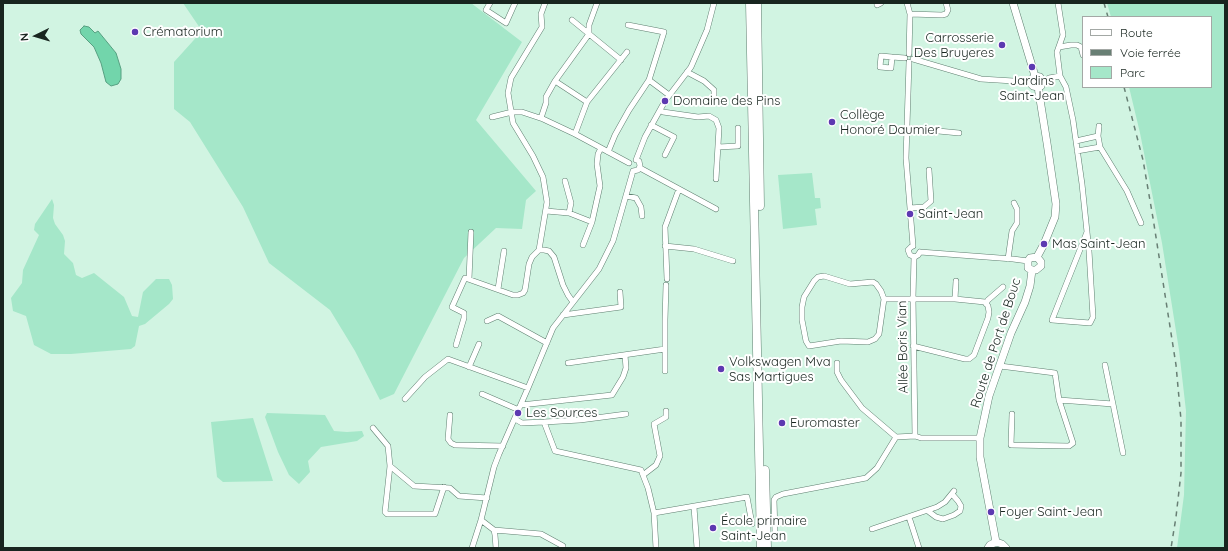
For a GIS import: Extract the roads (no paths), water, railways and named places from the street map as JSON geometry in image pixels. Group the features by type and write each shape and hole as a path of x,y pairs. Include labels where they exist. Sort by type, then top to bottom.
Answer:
{"highway":[{"path":"750,3 761,548"},
{"path":"757,3 767,548"}],"main road":[{"path":"1013,3 1037,81 1056,204 1055,217 1037,257"},
{"path":"1037,257 1041,262 1041,266 1036,270 1028,268 1028,261 1030,258 1037,257"},
{"name":"Route de Port de Bouc","path":"996,542 980,457 980,438 989,396 1030,286 1032,270"},
{"path":"988,548 996,542 1002,544 1006,548"}],"street":[{"path":"490,3 486,10 506,24 515,3"},
{"path":"467,278 518,296 525,290 528,264 539,250 547,202 543,177 534,156 513,123 508,93 511,78 542,27 541,14 545,3"},
{"path":"540,118 546,103 546,97 555,81 589,34 589,25 597,3"},
{"path":"636,160 644,137 651,125 669,95 691,67 707,30 714,3"},
{"path":"907,3 910,14 906,158 913,246"},
{"path":"910,14 946,14 948,10 946,3"},
{"path":"1058,3 1063,35 1057,52 1060,76 1066,87 1076,140 1090,251 1093,318 1090,323 1052,320 1087,232"},
{"path":"572,20 621,60"},
{"path":"608,152 615,135 629,110 649,80 664,32 628,25"},
{"path":"1059,47 1077,45 1081,47 1082,50"},
{"path":"575,134 587,102 627,52"},
{"path":"892,57 909,58 981,79 1037,81 1060,76"},
{"path":"688,72 704,80 714,90 714,102"},
{"path":"649,80 669,95"},
{"path":"555,81 587,102"},
{"path":"660,110 663,112 694,117 709,116 716,120 719,128 716,179"},
{"path":"492,117 512,112 522,112 540,118 575,134 629,163 629,167 633,170"},
{"path":"651,125 674,137 665,155"},
{"path":"1099,126 1098,136 1100,146 1128,191 1141,224"},
{"path":"718,147 738,146 738,128"},
{"path":"907,128 959,133"},
{"path":"1076,140 1098,136"},
{"path":"1077,151 1100,146"},
{"path":"583,245 592,222 600,186 597,164 600,148"},
{"path":"629,163 632,160 636,160"},
{"path":"636,160 640,163 640,168"},
{"path":"633,170 638,170 640,168"},
{"path":"640,168 716,209"},
{"path":"472,548 487,498 494,467 547,342 553,328 599,269 613,241 633,170"},
{"path":"910,208 924,207 931,201 930,170"},
{"path":"565,181 571,202 569,213"},
{"path":"665,371 667,282 665,227 679,190"},
{"path":"626,196 636,198 641,207 642,216"},
{"path":"1008,259 1012,231 1017,223 1017,209 1014,203"},
{"path":"546,211 569,213 592,222"},
{"path":"456,346 464,313 452,307 467,278 471,232"},
{"path":"665,246 694,249 733,261"},
{"path":"913,246 917,247 920,252"},
{"path":"913,246 909,248 908,252 914,257 920,252 1028,261"},
{"path":"539,250 550,251 554,257 563,285 573,302"},
{"path":"498,289 504,251"},
{"name":"Allée Boris Vian","path":"914,257 913,346 915,436"},
{"path":"824,276 846,283 873,282 881,291 884,299 879,334 875,340 868,342 840,341 809,346 806,341 802,320 802,307 804,298 818,277 824,276"},
{"path":"955,299 956,281"},
{"path":"986,304 988,300 1003,287"},
{"path":"563,315 620,307 620,292"},
{"path":"884,299 955,299 985,302 988,306 988,318 974,355 969,359 913,346"},
{"path":"487,320 498,316 547,342"},
{"path":"469,367 479,344"},
{"path":"568,363 665,349"},
{"path":"482,394 520,407 612,395 623,377 626,368 625,355"},
{"path":"405,399 425,377 448,359 528,388"},
{"path":"837,363 836,372 862,408 896,437 915,436 921,438 980,438"},
{"path":"1105,365 1124,453"},
{"path":"1000,366 1055,373 1059,400 1073,443 1069,446 1011,445 1012,414"},
{"path":"1059,400 1113,404"},
{"path":"643,475 656,465 660,456 654,424 666,417 666,412"},
{"path":"515,419 522,423 580,420 626,414"},
{"path":"450,416 448,439 451,444 503,446"},
{"path":"544,422 555,451 641,470 648,488 654,513 656,548"},
{"path":"373,428 388,446 390,466 385,512 387,514 435,514 444,487"},
{"path":"775,533 774,500 776,497 783,494 866,478 877,468 896,437"},
{"path":"390,466 414,486 444,487 450,488 459,496 487,498"},
{"path":"872,529 909,517 928,510 937,507 945,502 953,493 961,506 960,511 954,515 943,518 936,517 928,510"},
{"path":"654,513 747,497 752,524"},
{"path":"694,507 697,548"},
{"path":"909,517 919,548"},
{"path":"481,520 494,530 541,534 563,546 563,548"},
{"path":"494,530 496,548"}],"railway":[{"path":"1104,3 1108,16"},
{"path":"1124,88 1143,160 1176,365 1181,420 1181,473 1171,548"}],"place":[{"name":"Crématorium","path":"135,32"},
{"name":"Carrosserie Des Bruyeres","path":"1002,45"},
{"name":"Jardins Saint-Jean","path":"1032,67"},
{"name":"Domaine des Pins","path":"665,101"},
{"name":"Collège Honoré Daumier","path":"832,122"},
{"name":"Saint-Jean","path":"910,214"},
{"name":"Mas Saint-Jean","path":"1044,244"},
{"name":"Volkswagen Mva Sas Martigues","path":"721,369"},
{"name":"Les Sources","path":"518,413"},
{"name":"Euromaster","path":"782,423"},
{"name":"Foyer Saint-Jean","path":"991,512"},
{"name":"École primaire Saint-Jean","path":"713,528"}]}
